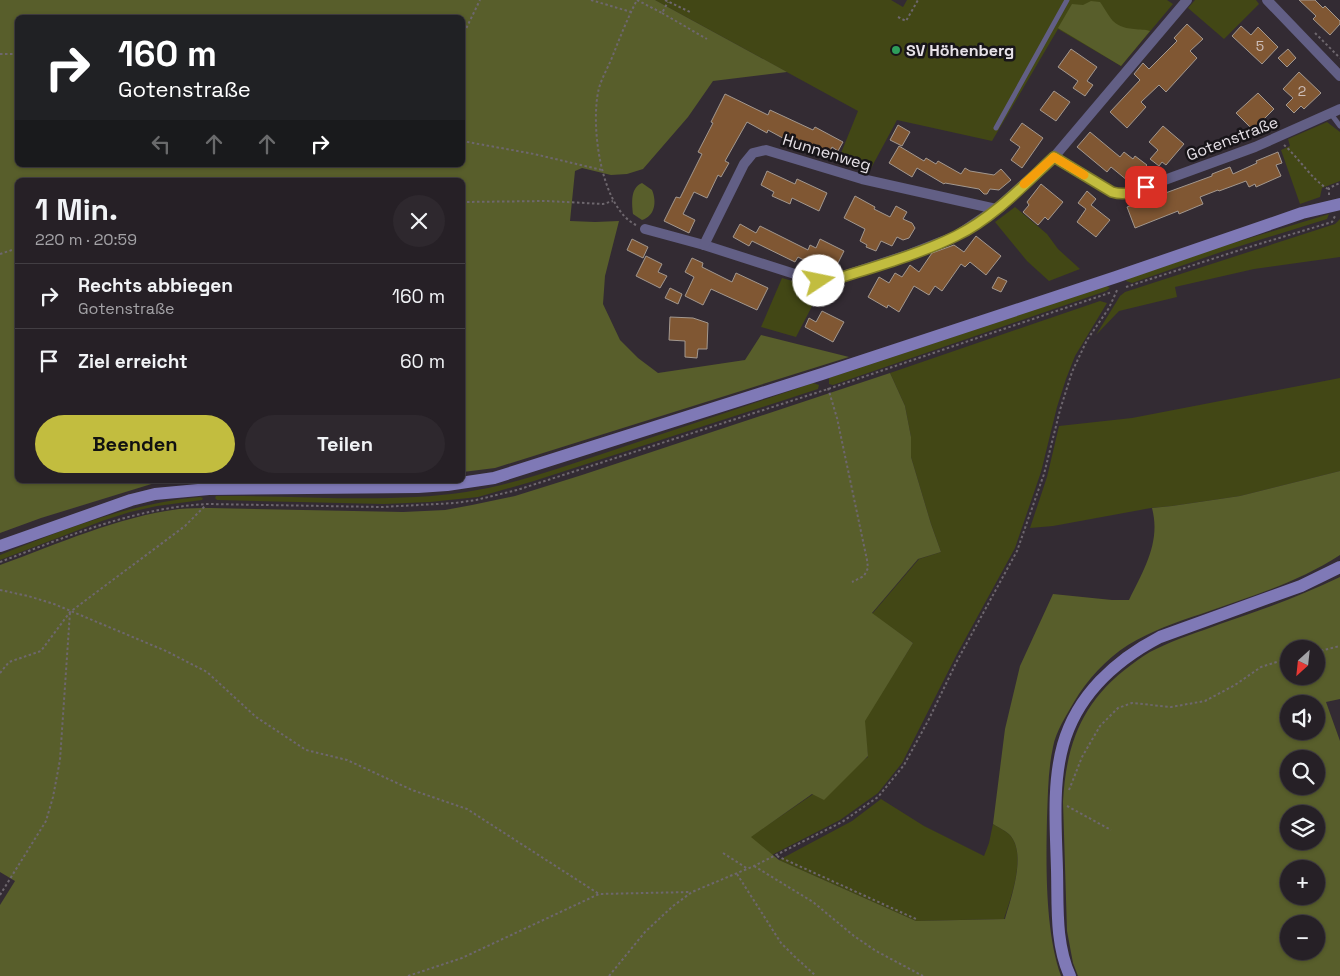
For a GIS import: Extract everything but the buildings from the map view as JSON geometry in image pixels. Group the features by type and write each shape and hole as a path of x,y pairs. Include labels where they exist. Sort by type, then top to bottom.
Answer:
{"main road":[{"path":"1302,213 1321,201 1337,187"},
{"path":"465,482 494,478 621,439 1116,277 1302,213 1337,207"},
{"path":"0,546 131,500 155,494 210,489 418,487 460,483"},
{"path":"1070,976 1064,959 1058,921 1056,807 1059,763 1063,745 1070,727 1089,693 1116,665 1142,647 1160,638 1301,586 1340,566"}],"street":[{"path":"645,230 825,282 910,254 956,236 996,209 1054,157 1187,0"},
{"path":"1267,0 1340,76"},
{"name":"Gotenstraße","path":"1054,157 1112,192 1120,194 1129,193 1276,138 1336,111"},
{"name":"Hunnenweg","path":"704,246 744,164 752,154 766,150 862,179 996,209"}],"lane":[{"path":"996,128 1067,0"},
{"path":"1336,111 1340,126"}],"path":[{"path":"465,31 480,0"},
{"path":"591,0 631,12"},
{"path":"645,230 630,222 613,201 602,170 597,148 596,117 599,89 637,0 707,39"},
{"path":"898,17 906,21 918,0"},
{"path":"662,13 667,1 690,12"},
{"path":"0,54 15,54"},
{"path":"1276,138 1298,158 1322,185 1328,189 1337,187"},
{"path":"465,142 534,154 602,170"},
{"path":"1328,189 1337,187"},
{"path":"465,202 547,201 603,204 613,201"},
{"path":"610,976 645,932 673,906 692,892 776,856 842,822 883,792 910,757 957,661 1017,551 1044,474 1060,410 1072,372 1087,340 1109,308 1118,290 1332,222 1335,218 1337,207"},
{"path":"0,254 15,249"},
{"path":"828,389 837,418 868,568 864,576 852,582"},
{"path":"0,673 9,662 41,651 70,612 185,526 207,504"},
{"path":"0,590 54,604 166,651 206,672 256,717 306,750 347,760 412,790 467,809 599,894"},
{"path":"0,895 46,821 54,798 60,760 70,612"},
{"path":"1325,650 1340,646"},
{"path":"1068,798 1069,790 1082,756 1100,726 1118,708 1132,703 1171,707 1205,701 1261,667 1280,661"},
{"path":"1056,807 1067,806 1111,830"},
{"path":"723,854 748,869"},
{"path":"776,856 916,919"},
{"path":"754,866 813,902 854,936 876,951 923,976"},
{"path":"737,874 782,943 816,976"},
{"path":"408,976 462,958 599,894 692,892"}],"green space":[{"path":"0,0 655,0 787,72 713,81 688,117 643,169 627,174 611,175 582,168 575,171 570,221 619,221 605,276 603,304 620,340 638,358 658,373 745,360 761,335 849,357 495,468 465,472 465,178 15,178 15,483 155,483 41,518 0,533"},
{"name":"SV Höhenberg","path":"655,0 891,0 903,7 907,0 1167,0 1173,4 1121,66 1058,29 992,141 897,120 869,172 837,163 858,111"},
{"path":"1195,0 1256,0 1259,4 1224,39 1188,8"},
{"path":"1091,1 1100,2 1116,24 1126,28 1150,31 1121,66 1058,28 1072,4 1083,5"},
{"path":"1327,122 1340,132 1340,181 1322,188 1320,197 1300,204 1281,150 1290,146 1288,139"},
{"path":"642,183 652,190 654,208 650,215 642,220 633,214 632,201 635,188"},
{"path":"1015,207 1047,234 1058,249 1080,269 1049,281 1027,261 995,222"},
{"path":"1329,214 1327,219 1221,252 1132,283 1126,281 1127,279 1217,248"},
{"path":"1340,219 1340,257 1254,269 1175,287 1177,297 1119,311 1096,335 1120,296 1125,292 1335,224"},
{"path":"782,278 821,289 796,337 761,327"},
{"path":"1107,286 1110,288 1106,291 833,385 829,384 829,378"},
{"path":"1100,301 1107,303 1075,356 1066,379 1041,472 1015,548 957,654 902,763 878,793 840,820 772,855 750,837 868,757 864,721 913,643 872,614 919,559 941,552 911,457 911,437 905,406 890,373"},
{"path":"890,373 905,406 911,437 911,457 941,552 918,559 872,613 913,643 865,721 868,756 824,800 812,794 751,837 779,860 916,921 1005,919 1014,888 1017,853 1015,843 1010,835 993,824 1005,729 1020,666 1053,594 1129,600 1150,555 1153,544 1154,520 1152,508 1240,496 1340,471 1340,555 1307,574 1255,595 1164,627 1128,645 1105,663 1091,678 1065,718 1056,735 1051,756 1048,782 1047,837 1049,919 1061,976 0,976 0,905 15,881 0,872 0,565 110,525 133,518 179,509 403,512 445,510 515,496"},
{"path":"1340,378 1340,471 1240,496 1151,508 1053,526 1030,528 1047,477 1059,426 1132,418"},
{"path":"813,383 819,385 818,389 534,481 478,497 384,504 217,500 215,498 216,496 247,496 404,498 484,489 519,481"},
{"path":"203,498 202,500 130,512 0,560 0,555 98,518 148,505"},
{"path":"1340,577 1340,699 1326,702 1340,741 1340,976 1078,976 1073,963 1067,931 1063,802 1068,761 1080,725 1100,693 1114,679 1153,651 1180,639 1281,602"},
{"path":"881,799 924,826 984,856 993,824 1010,835 1015,843 1017,864 1016,876 1004,919 916,921 779,860 852,821"}],"slow traffic":[{"path":"1024,184 1054,157 1084,175"}],"place":[{"name":"SV Höhenberg","path":"896,50"}],"route":[{"path":"819,281 830,281 956,236 996,209 1054,157 1112,192 1120,194 1129,193 1146,187"}]}
